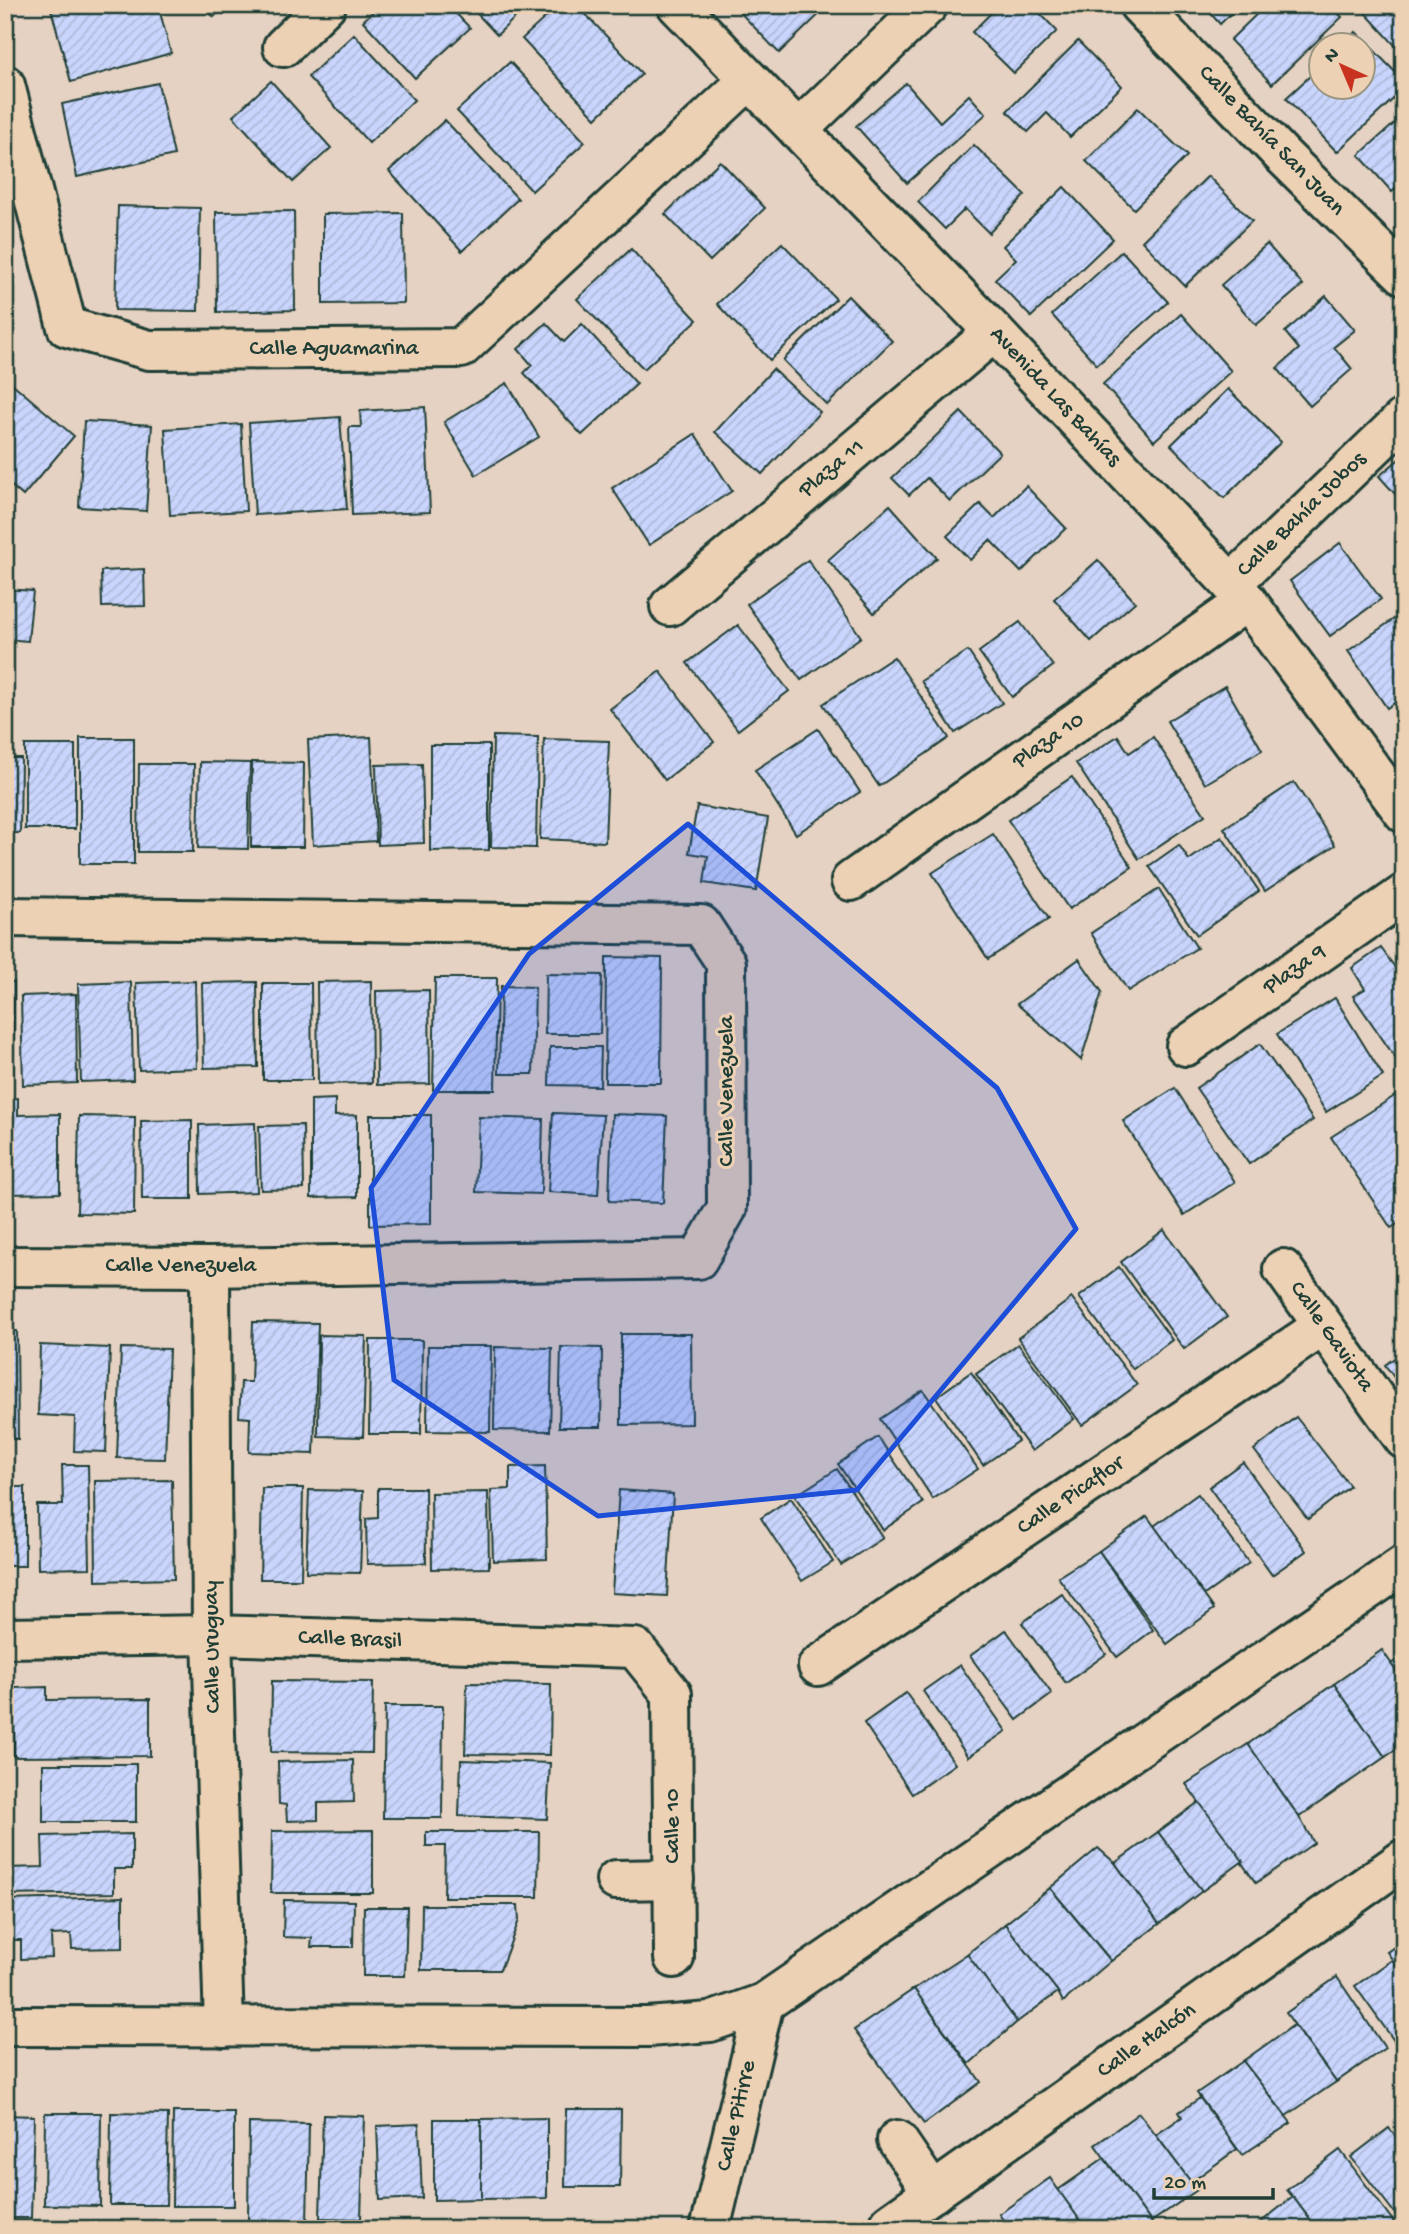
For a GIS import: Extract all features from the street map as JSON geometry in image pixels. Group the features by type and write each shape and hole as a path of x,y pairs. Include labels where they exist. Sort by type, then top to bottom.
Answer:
{"street":[{"path":"283,47 326,5"},
{"name":"Avenida Las Bahías","path":"677,5 994,332 1239,593 1404,813"},
{"path":"798,130 928,5"},
{"name":"Calle Bahía San Juan","path":"1139,5 1283,156 1404,275"},
{"name":"Calle Aguamarina","path":"5,85 67,327 149,350 461,348 748,80"},
{"name":"Plaza 11","path":"670,606 994,332"},
{"name":"Calle Bahía Jobos","path":"1239,593 1404,418"},
{"name":"Plaza 10","path":"851,881 1239,593"},
{"name":"Plaza 9","path":"1186,1046 1404,894"},
{"name":"Calle Venezuela","path":"5,917 701,925 726,963 727,1208 698,1259 211,1267 5,1266"},
{"name":"Calle Uruguay","path":"211,1267 212,1635 224,2027"},
{"name":"Calle Gaviota","path":"1283,1269 1404,1439"},
{"name":"Calle Picaflor","path":"818,1666 1323,1326"},
{"path":"5,2026 648,2027 710,2022 764,2003 1404,1565"},
{"name":"Calle Brasil","path":"5,1637 212,1635 635,1648 672,1694"},
{"name":"Calle 10","path":"672,1694 674,1958"},
{"name":"Calle Halcón","path":"890,2223 1404,1859"},
{"path":"616,1880 674,1879"},
{"name":"Calle Pitirre","path":"710,2229 764,2003"},
{"path":"897,2140 933,2193"}],"highlighted area":[{"path":"688,824 997,1088 1076,1229 857,1490 598,1516 394,1380 371,1188 529,954"}],"building":[{"path":"62,5 158,5 171,53 71,82 51,9"},
{"path":"202,5 225,5 214,17"},
{"path":"380,5 448,5 470,28 415,78 363,21"},
{"path":"469,5 528,5 497,35"},
{"path":"559,5 577,5 642,74 596,118 522,39"},
{"path":"733,5 829,5 779,53"},
{"path":"999,5 1032,5 1057,31 1014,73 972,32"},
{"path":"1203,5 1240,5 1220,24"},
{"path":"1266,5 1331,5 1342,17 1326,32 1308,32 1308,50 1272,84 1230,40"},
{"path":"1404,5 1404,55 1359,6"},
{"path":"354,34 414,100 369,143 308,77"},
{"path":"1078,41 1122,86 1070,137 1047,113 1028,132 1007,111"},
{"path":"1378,54 1404,81 1404,89 1337,152 1286,98 1308,78 1308,102 1378,102"},
{"path":"510,62 585,142 532,191 457,111"},
{"path":"271,81 331,148 293,182 233,116"},
{"path":"158,83 174,155 77,177 62,104"},
{"path":"906,83 940,122 969,95 986,114 907,183 856,126"},
{"path":"1138,108 1187,156 1134,209 1086,161"},
{"path":"1404,115 1404,181 1392,192 1359,155"},
{"path":"445,120 518,199 462,251 389,171"},
{"path":"974,145 1025,195 989,233 965,209 945,229 918,202"},
{"path":"720,161 765,208 710,261 665,214"},
{"path":"1208,176 1252,221 1185,286 1142,241"},
{"path":"1064,187 1113,239 1031,317 995,279 1016,259 1003,246"},
{"path":"118,206 200,208 198,311 115,310"},
{"path":"294,211 295,310 217,312 216,212"},
{"path":"403,213 404,303 323,304 323,214"},
{"path":"782,243 836,299 770,360 717,304"},
{"path":"1267,244 1303,285 1256,325 1221,285"},
{"path":"631,249 697,320 644,369 577,299"},
{"path":"1122,251 1168,302 1097,365 1052,315"},
{"path":"848,296 892,341 827,405 783,360"},
{"path":"1326,296 1355,330 1334,347 1352,369 1310,406 1277,368 1299,349 1285,332"},
{"path":"1181,314 1231,371 1154,441 1103,384"},
{"path":"546,323 564,342 582,324 637,384 582,435 524,373 532,365 518,349"},
{"path":"773,369 820,412 762,474 715,432"},
{"path":"7,379 74,436 23,496 5,480"},
{"path":"507,383 539,437 476,475 444,422"},
{"path":"1228,389 1281,442 1224,498 1171,445"},
{"path":"425,407 430,512 352,515 349,427 361,427 360,411"},
{"path":"961,412 1000,453 950,501 927,478 909,495 892,478"},
{"path":"340,417 347,509 255,515 249,423"},
{"path":"84,421 152,425 146,511 79,507"},
{"path":"241,424 246,511 170,515 165,429"},
{"path":"695,434 732,491 649,545 612,488"},
{"path":"1404,455 1404,504 1379,476"},
{"path":"1026,486 1066,528 1021,572 990,540 970,560 947,536 980,504 994,518"},
{"path":"890,505 937,558 874,613 828,560"},
{"path":"1340,543 1381,599 1330,636 1290,581"},
{"path":"808,560 861,637 801,680 747,604"},
{"path":"1098,560 1135,602 1091,641 1054,599"},
{"path":"144,569 145,606 102,607 101,571"},
{"path":"5,589 33,591 28,641 5,639"},
{"path":"1404,612 1404,696 1387,708 1348,651"},
{"path":"1020,622 1053,666 1012,697 979,652"},
{"path":"738,625 789,691 738,730 687,663"},
{"path":"968,651 1002,703 955,733 921,681"},
{"path":"894,657 949,738 879,786 823,704"},
{"path":"660,671 714,742 665,780 610,709"},
{"path":"1225,686 1262,750 1205,784 1167,721"},
{"path":"818,729 860,792 796,834 755,770"},
{"path":"493,736 538,737 536,848 491,847"},
{"path":"1118,736 1129,753 1153,737 1205,815 1139,859 1076,763"},
{"path":"371,737 376,841 313,845 308,740"},
{"path":"80,738 134,738 134,864 80,864"},
{"path":"544,739 609,741 605,842 540,839"},
{"path":"25,745 75,745 75,829 25,829"},
{"path":"430,745 489,745 489,850 430,851"},
{"path":"5,758 21,758 20,833 5,833"},
{"path":"200,762 250,763 248,849 198,848"},
{"path":"252,762 304,763 303,847 251,847"},
{"path":"139,764 194,764 193,852 138,852"},
{"path":"422,764 424,843 378,845 376,765"},
{"path":"1072,777 1132,867 1069,909 1008,820"},
{"path":"1294,782 1335,845 1265,891 1224,828"},
{"path":"697,806 768,818 756,891 704,883 708,856 689,853"},
{"path":"993,834 1049,919 988,959 932,873"},
{"path":"1222,837 1259,891 1197,935 1149,866 1179,845 1189,860"},
{"path":"1159,889 1197,948 1128,991 1091,933"},
{"path":"1381,948 1404,980 1404,1064 1401,1066 1353,996 1365,989 1352,968"},
{"path":"606,957 662,958 661,1083 605,1083"},
{"path":"1079,959 1102,992 1081,1060 1017,1004"},
{"path":"546,974 602,975 600,1034 545,1034"},
{"path":"435,978 497,978 495,1090 433,1090"},
{"path":"195,981 197,1068 139,1070 136,983"},
{"path":"371,981 372,1083 318,1084 317,982"},
{"path":"5,982 14,982 13,1075 5,1075"},
{"path":"131,982 133,1080 81,1082 78,984"},
{"path":"257,982 258,1067 204,1068 202,983"},
{"path":"263,983 311,983 312,1080 263,1080"},
{"path":"501,986 535,987 533,1074 499,1074"},
{"path":"429,990 430,1084 377,1085 376,991"},
{"path":"76,994 77,1083 23,1085 21,996"},
{"path":"1335,998 1383,1076 1326,1112 1277,1034"},
{"path":"1260,1044 1313,1120 1249,1164 1196,1088"},
{"path":"550,1047 601,1047 600,1086 549,1085"},
{"path":"1175,1088 1235,1182 1184,1215 1123,1121"},
{"path":"1404,1090 1404,1220 1391,1228 1331,1137"},
{"path":"18,1098 18,1115 60,1114 60,1193 5,1194 5,1099"},
{"path":"335,1099 335,1116 357,1115 357,1197 311,1198 311,1100"},
{"path":"553,1113 603,1115 598,1195 548,1192"},
{"path":"612,1114 667,1116 663,1203 609,1201"},
{"path":"370,1115 431,1115 431,1224 370,1225"},
{"path":"79,1116 135,1117 134,1214 77,1213"},
{"path":"479,1117 543,1119 541,1194 476,1192"},
{"path":"192,1120 192,1199 142,1199 141,1121"},
{"path":"255,1123 257,1192 200,1194 199,1125"},
{"path":"303,1125 304,1189 261,1190 259,1126"},
{"path":"1164,1230 1227,1317 1184,1349 1121,1262"},
{"path":"1119,1267 1172,1340 1133,1369 1079,1297"},
{"path":"1072,1298 1137,1385 1082,1425 1018,1338"},
{"path":"253,1322 318,1323 314,1454 249,1452 250,1418 239,1417 241,1382 251,1382"},
{"path":"5,1331 17,1331 18,1439 5,1439"},
{"path":"621,1334 691,1334 692,1424 621,1425"},
{"path":"319,1335 366,1336 363,1437 318,1436"},
{"path":"370,1340 422,1340 421,1434 369,1434"},
{"path":"1018,1344 1074,1419 1032,1451 976,1374"},
{"path":"40,1345 110,1348 106,1452 74,1451 75,1417 38,1415"},
{"path":"428,1346 491,1346 490,1432 427,1431"},
{"path":"495,1347 552,1348 550,1431 494,1430"},
{"path":"561,1347 602,1348 601,1427 559,1427"},
{"path":"121,1348 169,1349 165,1459 117,1458"},
{"path":"1404,1351 1404,1391 1385,1365"},
{"path":"971,1372 1018,1441 983,1465 936,1397"},
{"path":"923,1390 978,1469 933,1499 880,1419"},
{"path":"1296,1417 1350,1486 1308,1519 1254,1450"},
{"path":"878,1437 923,1503 883,1530 838,1464"},
{"path":"1243,1462 1306,1551 1272,1575 1209,1487"},
{"path":"62,1465 88,1465 90,1568 38,1569 37,1505 63,1505"},
{"path":"545,1466 547,1559 493,1561 491,1490 510,1489 510,1467"},
{"path":"837,1469 883,1538 841,1565 795,1496"},
{"path":"172,1480 174,1579 96,1581 95,1481"},
{"path":"5,1487 25,1487 25,1566 5,1566"},
{"path":"262,1488 303,1488 301,1579 260,1579"},
{"path":"378,1488 425,1488 426,1563 367,1564 366,1519 378,1518"},
{"path":"309,1490 363,1491 360,1573 306,1572"},
{"path":"619,1490 673,1494 667,1596 612,1593"},
{"path":"488,1492 489,1568 432,1569 431,1493"},
{"path":"1198,1494 1249,1563 1204,1595 1154,1526"},
{"path":"791,1498 833,1562 802,1581 761,1518"},
{"path":"1147,1516 1214,1609 1167,1644 1099,1551"},
{"path":"1099,1551 1153,1630 1117,1657 1058,1577"},
{"path":"1062,1594 1106,1654 1066,1683 1022,1623"},
{"path":"1006,1630 1052,1694 1017,1720 970,1656"},
{"path":"1382,1650 1404,1682 1404,1744 1385,1757 1334,1684"},
{"path":"1404,1655 1404,1682 1391,1664"},
{"path":"960,1665 1006,1731 968,1757 923,1691"},
{"path":"272,1681 373,1682 372,1753 271,1752"},
{"path":"467,1683 551,1684 550,1755 465,1754"},
{"path":"1334,1684 1385,1757 1299,1817 1248,1744"},
{"path":"47,1687 47,1700 150,1699 150,1756 14,1757 14,1688"},
{"path":"906,1693 955,1764 912,1794 864,1723"},
{"path":"385,1706 443,1706 442,1818 383,1818"},
{"path":"5,1724 8,1724 6,1818 5,1818"},
{"path":"1248,1744 1314,1843 1256,1883 1186,1784"},
{"path":"353,1760 354,1802 318,1803 318,1820 287,1821 286,1805 279,1804 278,1762"},
{"path":"461,1760 550,1763 547,1819 459,1816"},
{"path":"43,1764 136,1764 136,1822 43,1822"},
{"path":"1199,1802 1243,1861 1202,1891 1158,1832"},
{"path":"373,1830 373,1893 271,1893 272,1831"},
{"path":"426,1832 539,1832 538,1897 444,1897 445,1846 426,1846"},
{"path":"1158,1832 1202,1891 1159,1924 1115,1863"},
{"path":"132,1834 132,1869 114,1869 114,1893 5,1895 5,1868 43,1867 42,1836"},
{"path":"1098,1848 1115,1863 1159,1924 1111,1961 1050,1888"},
{"path":"1050,1888 1111,1961 1063,2002 1005,1924"},
{"path":"123,1897 123,1948 72,1949 71,1934 51,1935 52,1958 21,1959 21,1940 10,1940 10,1922 5,1922 5,1900"},
{"path":"284,1900 354,1901 353,1947 311,1947 312,1938 283,1937"},
{"path":"422,1905 518,1905 519,1920 500,1970 421,1970"},
{"path":"364,1907 407,1907 405,1976 363,1976"},
{"path":"1005,1924 1058,1992 1017,2022 967,1954"},
{"path":"1404,1940 1404,1976 1387,1952"},
{"path":"967,1954 1017,2022 969,2064 914,1989"},
{"path":"1392,1960 1404,1976 1404,2046 1400,2049 1355,1986"},
{"path":"1337,1977 1385,2048 1336,2082 1286,2013"},
{"path":"914,1989 981,2082 924,2124 854,2030"},
{"path":"1294,2025 1336,2082 1286,2116 1243,2061"},
{"path":"1243,2061 1291,2123 1242,2155 1197,2093"},
{"path":"1200,2098 1237,2149 1191,2182 1156,2135 1182,2117 1179,2112"},
{"path":"566,2109 621,2109 620,2187 565,2187"},
{"path":"173,2112 234,2112 234,2206 172,2206"},
{"path":"45,2113 101,2113 100,2206 44,2205"},
{"path":"111,2113 168,2114 166,2205 110,2205"},
{"path":"1139,2113 1197,2190 1151,2222 1095,2145"},
{"path":"5,2115 34,2116 31,2218 5,2218"},
{"path":"323,2115 364,2116 361,2219 320,2218"},
{"path":"547,2118 547,2198 481,2199 481,2119"},
{"path":"434,2119 481,2119 481,2199 434,2200"},
{"path":"249,2123 309,2124 307,2224 248,2223"},
{"path":"419,2124 422,2198 380,2200 377,2126"},
{"path":"1389,2128 1404,2148 1403,2224 1351,2157"},
{"path":"1340,2150 1399,2229 1317,2229 1287,2190"},
{"path":"1104,2158 1155,2229 1086,2229 1058,2190"},
{"path":"1050,2178 1086,2229 1009,2229 999,2214"},
{"path":"1293,2197 1317,2229 1252,2229"}]}
